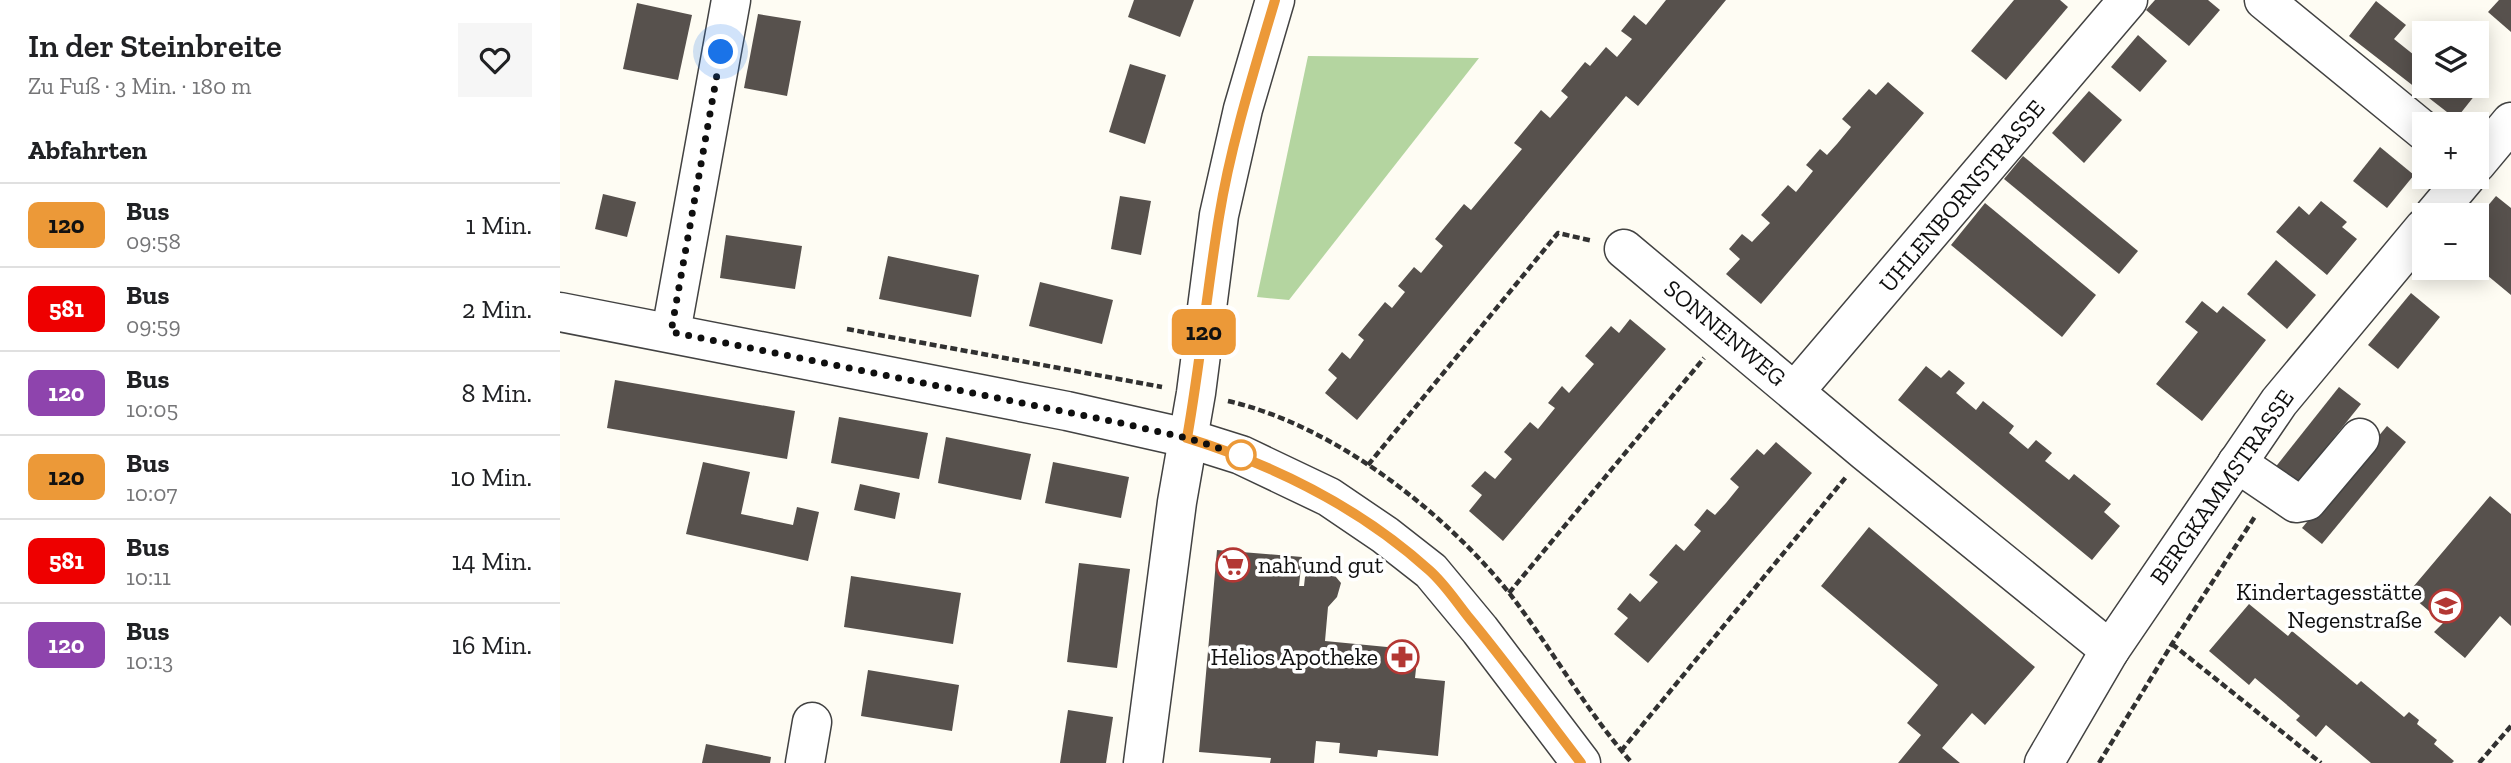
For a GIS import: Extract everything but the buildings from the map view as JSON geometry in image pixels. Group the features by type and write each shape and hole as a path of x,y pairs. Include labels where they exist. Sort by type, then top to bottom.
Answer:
{"street":[{"path":"671,332 730,0"},
{"path":"1143,763 1219,215 1243,109 1275,0"},
{"name":"UHLENBORNSTRASSE","path":"1795,391 2128,0"},
{"path":"2264,0 2412,121"},
{"path":"2489,148 2511,122"},
{"path":"2444,203 2456,189"},
{"name":"BERGKAMMSTRASSE","path":"2044,763 2110,650 2279,402 2412,242"},
{"name":"SONNENWEG","path":"1624,249 1866,452 2110,650"},
{"path":"560,312 1080,414 1187,438 1241,455 1329,497 1431,571 1581,763"},
{"path":"2231,471 2296,503 2307,501 2360,438"},
{"path":"805,763 812,723"}],"path":[{"path":"1368,465 1558,233 1624,249"},
{"path":"1509,593 1725,334"},
{"path":"1621,751 1866,452"},
{"path":"2099,763 2262,506 2231,471"},
{"path":"2172,644 2321,763"},
{"path":"2479,763 2511,726"}],"green space":[{"path":"1308,56 1479,58 1289,300 1257,297"}],"bus line":[{"name":"120","path":"1275,0 1243,109 1219,215 1198,377 1187,438 1241,455 1329,497 1431,571 1581,763"}],"place":[{"name":"nah und gut","path":"1233,565"},
{"name":"Kindertagesstätte Negenstraße","path":"2446,606"},
{"name":"Helios Apotheke","path":"1402,657"}],"route":[{"path":"721,52 671,332 1116,422 1187,438 1241,455"}]}
